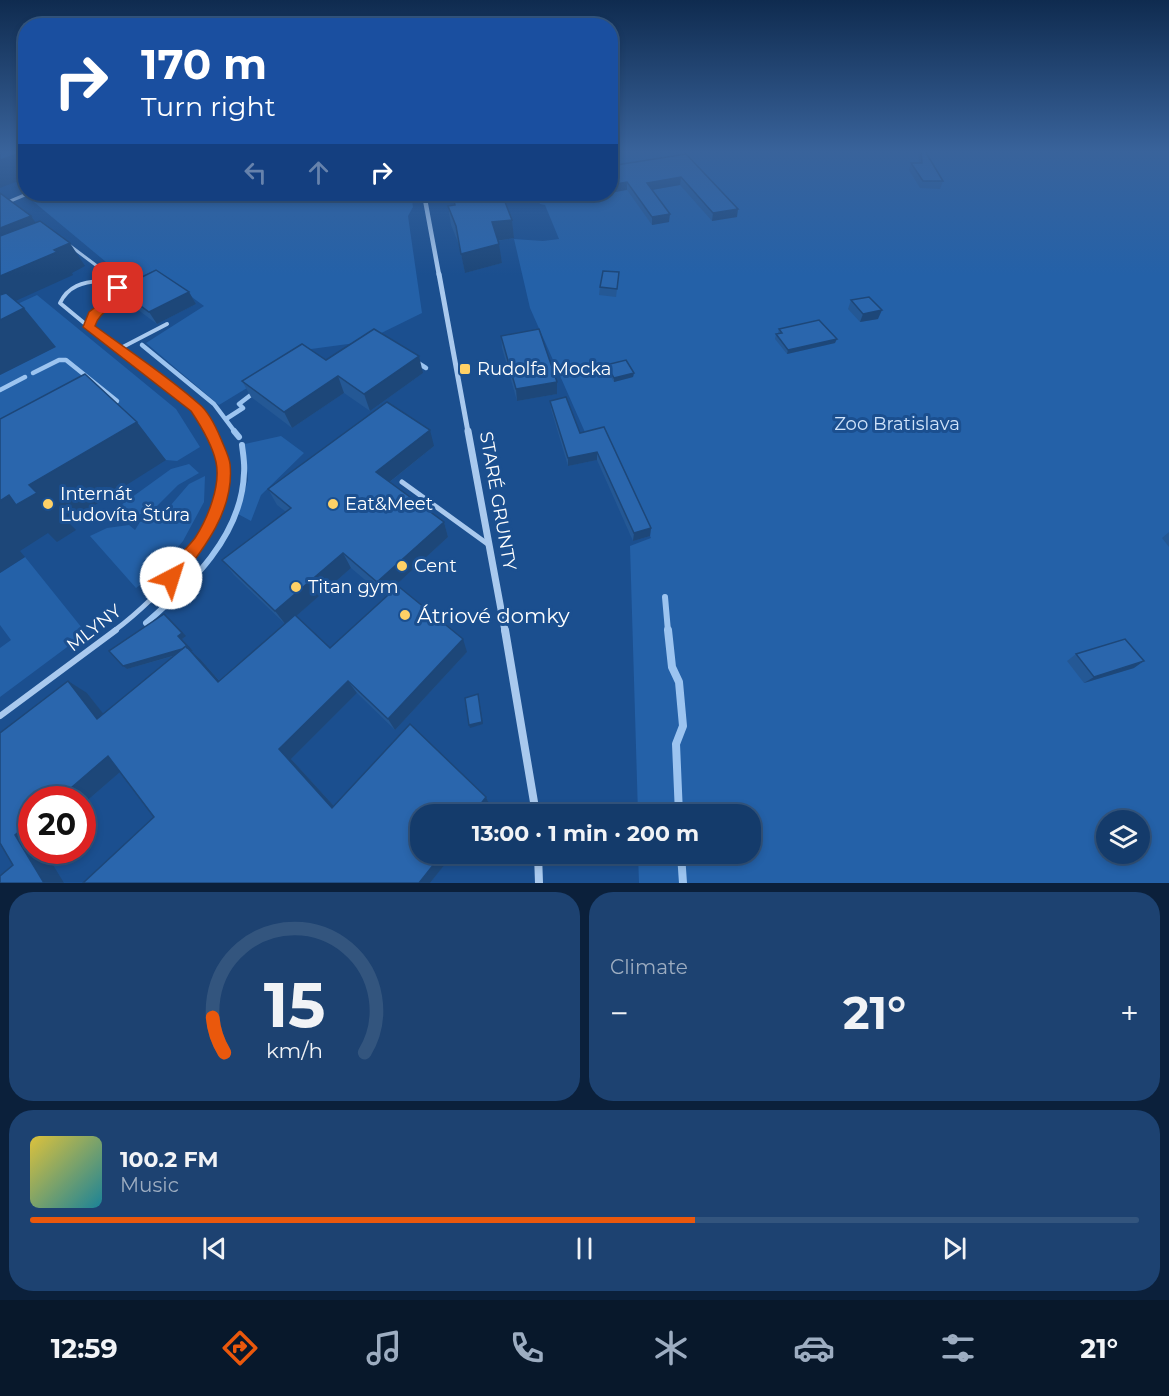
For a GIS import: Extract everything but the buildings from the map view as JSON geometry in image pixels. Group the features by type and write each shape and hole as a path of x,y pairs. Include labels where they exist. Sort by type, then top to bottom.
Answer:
{"street":[{"name":"STARÉ GRUNTY","path":"425,201 534,804"},
{"path":"538,864 539,883"}],"lane":[{"path":"8,202 18,198"},
{"path":"61,239 97,266"},
{"name":"MLYNY","path":"0,716 121,626 154,596 181,568 201,541 220,500 223,462 210,428 196,408 62,307 61,299 70,290 90,282 109,281 115,285 118,294 93,315 89,327"},
{"path":"117,350 167,324"},
{"path":"402,482 489,546"}],"green space":[{"name":"Zoo Bratislava","path":"618,192 1169,192 1169,883 639,883 638,864 761,864 761,804 638,804 630,546 651,538 604,436 588,439 530,308 514,239 543,241 559,239 545,205 538,201 618,201"},
{"path":"33,201 412,201 413,207 408,216 422,313 363,342 311,349 219,405 146,343 204,306 155,270 130,282"},
{"path":"37,295 176,409 200,447 177,461 166,460 116,413 0,473 0,375 55,347 0,312"},
{"path":"281,436 304,453 261,495 251,521 238,514 248,480 245,444"},
{"path":"189,464 199,473 178,485 154,509 130,518 99,521 171,469"},
{"path":"205,476 204,502 183,541 157,572 136,588 90,536 107,528 129,525 135,530 140,522 153,518 158,520 189,484"},
{"path":"25,557 86,633 0,697 0,648 11,640 0,625 0,573"}],"waterway":[{"path":"142,345 214,404 235,432"},
{"path":"33,373 59,360 66,360 117,401"},
{"path":"415,361 426,368"},
{"path":"0,390 25,377"},
{"path":"226,419 243,408 239,404 256,391"},
{"path":"234,431 239,437"},
{"path":"146,623 196,575 224,538 241,496 244,470 242,445"},
{"path":"665,597 668,631"},
{"path":"668,630 672,667 679,682 683,726 676,744 679,804"},
{"path":"682,864 683,883"}],"place":[{"name":"Rudolfa Mocka","path":"465,369"},
{"name":"Internát Ľudovíta Štúra","path":"48,504"},
{"name":"Eat&Meet","path":"333,504"},
{"name":"Cent","path":"402,566"},
{"name":"Titan gym","path":"296,587"},
{"name":"Átriové domky","path":"405,615"}],"route":[{"path":"118,288 118,294 112,301 93,315 89,327 196,408 210,428 223,462 220,500 212,520 201,541 171,578"}]}
